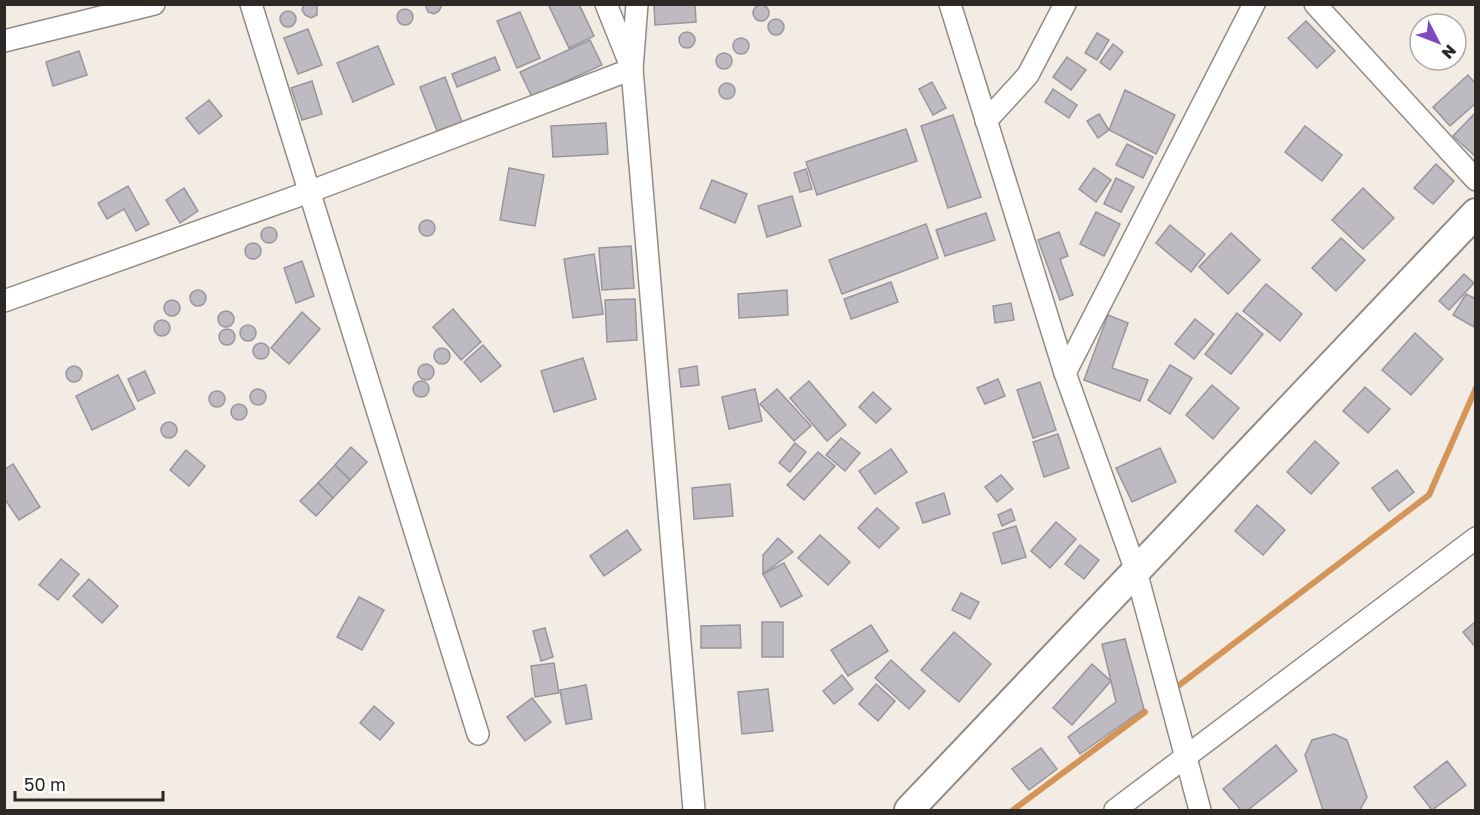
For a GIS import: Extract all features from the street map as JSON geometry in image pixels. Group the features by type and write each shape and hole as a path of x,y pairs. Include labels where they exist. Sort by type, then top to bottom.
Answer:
{"street":[{"path":"4,41 154,4"},
{"path":"251,4 478,734"},
{"path":"606,4 632,69"},
{"path":"637,4 632,69 694,810"},
{"path":"950,4 1065,373 1136,571 1200,810"},
{"path":"986,121 1028,75 1065,4"},
{"path":"1065,373 1254,4"},
{"path":"1316,4 1476,180"},
{"path":"4,301 309,192 632,69"},
{"path":"909,810 1476,213"},
{"path":"1115,810 1476,538"}],"building":[{"path":"304,4 317,4 317,15 311,18 305,15 302,10"},
{"path":"425,4 442,5 434,14 428,12"},
{"path":"548,4 579,4 594,36 569,48"},
{"path":"654,4 695,4 696,22 655,25"},
{"path":"761,5 767,7 769,13 767,19 761,21 755,19 753,13 755,7"},
{"path":"405,9 411,11 413,17 411,23 405,25 399,23 397,17 399,11"},
{"path":"288,11 294,13 296,19 294,25 288,27 282,25 280,19 282,13"},
{"path":"520,12 540,58 517,68 497,21"},
{"path":"776,19 782,21 784,27 782,33 776,35 770,33 768,27 770,21"},
{"path":"1306,21 1335,51 1317,68 1288,38"},
{"path":"308,29 322,65 298,74 284,38"},
{"path":"687,32 693,34 695,40 693,46 687,48 681,46 679,40 681,34"},
{"path":"1097,33 1109,40 1097,60 1085,53"},
{"path":"741,38 747,40 749,46 747,52 741,54 735,52 733,46 735,40"},
{"path":"590,40 602,65 532,97 520,72"},
{"path":"1113,44 1123,52 1110,70 1100,62"},
{"path":"378,46 394,84 353,102 337,63"},
{"path":"79,51 87,75 53,86 46,62"},
{"path":"724,53 730,55 732,61 730,67 724,69 718,67 716,61 718,55"},
{"path":"495,57 500,70 457,87 452,74"},
{"path":"1067,57 1086,70 1071,90 1053,77"},
{"path":"1468,75 1476,84 1476,103 1450,126 1433,107"},
{"path":"445,77 462,122 437,131 420,87"},
{"path":"312,81 322,114 302,120 291,88"},
{"path":"932,82 946,108 933,115 919,89"},
{"path":"727,83 733,85 735,91 733,97 727,99 721,97 719,91 721,85"},
{"path":"1053,89 1077,105 1069,118 1045,102"},
{"path":"1125,90 1175,115 1156,154 1109,130"},
{"path":"209,100 222,116 199,134 186,118"},
{"path":"1476,112 1476,157 1453,136"},
{"path":"1099,114 1109,130 1098,138 1087,121"},
{"path":"953,115 981,197 948,208 921,126"},
{"path":"606,123 608,154 553,157 551,126"},
{"path":"1305,126 1342,155 1322,181 1285,152"},
{"path":"906,129 917,161 817,195 806,162"},
{"path":"1127,144 1153,157 1143,178 1116,165"},
{"path":"1436,164 1454,181 1433,204 1414,188"},
{"path":"509,168 544,175 535,226 500,220"},
{"path":"1094,168 1111,180 1096,202 1079,189"},
{"path":"806,169 812,189 800,192 794,173"},
{"path":"1116,178 1134,187 1121,212 1104,204"},
{"path":"712,180 747,194 735,223 700,208"},
{"path":"128,186 149,224 136,231 124,209 107,219 98,203"},
{"path":"184,188 198,211 180,223 166,200"},
{"path":"1363,188 1394,218 1363,249 1332,220"},
{"path":"792,196 801,226 767,237 758,206"},
{"path":"1096,212 1120,224 1104,256 1080,244"},
{"path":"986,213 995,240 945,256 936,230"},
{"path":"427,220 433,222 435,228 433,234 427,236 421,234 419,228 421,222"},
{"path":"926,224 938,258 842,294 829,260"},
{"path":"1170,225 1205,254 1191,272 1156,243"},
{"path":"269,227 275,229 277,235 275,241 269,243 263,241 261,235 263,229"},
{"path":"1059,232 1068,256 1060,259 1073,295 1060,300 1038,240"},
{"path":"1231,233 1260,260 1228,294 1199,267"},
{"path":"1341,238 1365,260 1336,291 1312,268"},
{"path":"253,243 259,245 261,251 259,257 253,259 247,257 245,251 247,245"},
{"path":"631,246 634,288 602,290 599,248"},
{"path":"594,254 603,314 573,318 564,259"},
{"path":"302,261 314,296 296,303 284,268"},
{"path":"1464,274 1474,283 1449,310 1439,301"},
{"path":"891,282 898,302 851,319 844,299"},
{"path":"1266,284 1302,314 1280,341 1243,311"},
{"path":"198,290 204,292 206,298 204,304 198,306 192,304 190,298 192,292"},
{"path":"787,290 788,315 739,318 738,294"},
{"path":"1466,294 1476,299 1474,327 1453,315"},
{"path":"635,299 637,340 607,342 605,300"},
{"path":"172,300 178,302 180,308 178,314 172,316 166,314 164,308 166,302"},
{"path":"1011,303 1014,320 995,323 993,306"},
{"path":"453,309 481,342 461,360 433,327"},
{"path":"226,311 232,313 234,319 232,325 226,327 220,325 218,319 220,313"},
{"path":"302,312 320,329 289,364 271,348"},
{"path":"1237,313 1263,334 1231,374 1205,354"},
{"path":"1108,315 1128,323 1112,368 1148,380 1140,401 1084,380"},
{"path":"1195,319 1214,334 1194,359 1175,344"},
{"path":"162,320 168,322 170,328 168,334 162,336 156,334 154,328 156,322"},
{"path":"248,325 254,327 256,333 254,339 248,341 242,339 240,333 242,327"},
{"path":"227,329 233,331 235,337 233,343 227,345 221,343 219,337 221,331"},
{"path":"1415,333 1443,359 1411,395 1382,370"},
{"path":"261,343 267,345 269,351 267,357 261,359 255,357 253,351 255,345"},
{"path":"483,345 501,366 481,382 464,362"},
{"path":"442,348 448,350 450,356 448,362 442,364 436,362 434,356 436,350"},
{"path":"583,358 596,399 554,412 541,371"},
{"path":"426,364 432,366 434,372 432,378 426,380 420,378 418,372 420,366"},
{"path":"1170,365 1192,378 1170,414 1148,400"},
{"path":"74,366 80,368 82,374 80,380 74,382 68,380 66,374 68,368"},
{"path":"697,366 699,385 681,387 679,369"},
{"path":"145,371 155,393 138,401 128,379"},
{"path":"118,375 135,409 92,430 76,396"},
{"path":"998,379 1005,396 985,404 977,388"},
{"path":"421,381 427,383 429,389 427,395 421,397 415,395 413,389 415,383"},
{"path":"809,381 846,425 827,441 790,398"},
{"path":"1040,382 1056,430 1033,438 1017,390"},
{"path":"1212,385 1239,408 1213,439 1186,415"},
{"path":"1365,387 1390,409 1368,433 1343,411"},
{"path":"258,389 264,391 266,397 264,403 258,405 252,403 250,397 252,391"},
{"path":"755,389 762,421 729,429 722,397"},
{"path":"777,389 811,426 794,441 760,404"},
{"path":"217,391 223,393 225,399 223,405 217,407 211,405 209,399 211,393"},
{"path":"873,392 891,409 876,423 859,407"},
{"path":"239,404 245,406 247,412 245,418 239,420 233,418 231,412 233,406"},
{"path":"169,422 175,424 177,430 175,436 169,438 163,436 161,430 163,424"},
{"path":"1058,434 1069,468 1044,477 1033,442"},
{"path":"841,438 860,453 845,471 826,455"},
{"path":"1315,441 1339,463 1311,494 1287,472"},
{"path":"795,443 806,452 790,472 779,463"},
{"path":"351,447 367,462 350,480 335,465"},
{"path":"1160,448 1176,482 1132,502 1116,468"},
{"path":"891,449 907,472 875,494 859,471"},
{"path":"186,450 205,466 189,486 170,470"},
{"path":"818,452 835,466 804,500 787,485"},
{"path":"13,464 40,507 19,520 4,498 4,470"},
{"path":"335,465 350,480 333,498 318,483"},
{"path":"1397,470 1414,492 1389,511 1372,488"},
{"path":"1001,475 1013,489 997,502 985,487"},
{"path":"318,483 333,498 316,516 300,501"},
{"path":"730,484 733,516 694,519 692,488"},
{"path":"944,493 950,514 923,523 916,503"},
{"path":"1257,505 1285,530 1263,555 1235,531"},
{"path":"877,508 899,528 879,548 858,528"},
{"path":"1011,509 1015,520 1002,526 998,515"},
{"path":"1056,522 1076,539 1050,568 1031,551"},
{"path":"1016,526 1026,557 1002,564 993,533"},
{"path":"627,530 641,550 604,576 590,556"},
{"path":"820,535 850,562 828,585 798,558"},
{"path":"778,538 793,552 763,574 763,555"},
{"path":"1080,545 1099,560 1084,579 1065,564"},
{"path":"61,559 79,574 58,600 39,585"},
{"path":"784,563 802,596 781,607 763,574"},
{"path":"89,579 118,606 102,623 73,596"},
{"path":"961,593 979,602 970,619 952,610"},
{"path":"359,597 384,610 362,650 337,637"},
{"path":"1476,621 1476,648 1463,632"},
{"path":"762,622 783,622 783,657 762,657"},
{"path":"740,625 741,648 701,648 701,626"},
{"path":"871,625 888,651 848,676 831,650"},
{"path":"545,628 553,657 541,661 533,631"},
{"path":"954,632 991,664 959,702 921,670"},
{"path":"1125,639 1144,709 1080,754 1068,737 1116,702 1102,644"},
{"path":"891,660 925,691 909,709 875,678"},
{"path":"554,663 559,693 535,697 531,666"},
{"path":"1092,664 1111,681 1072,725 1053,708"},
{"path":"842,675 853,689 834,704 823,691"},
{"path":"876,684 895,701 878,721 859,704"},
{"path":"586,685 592,719 566,724 560,690"},
{"path":"768,689 773,731 742,734 738,692"},
{"path":"532,698 551,722 525,741 507,717"},
{"path":"374,706 394,723 380,740 360,723"},
{"path":"1334,734 1347,740 1367,797 1360,810 1323,810 1305,755 1312,740"},
{"path":"1276,745 1297,771 1248,810 1241,810 1223,789"},
{"path":"1041,748 1057,769 1029,790 1012,769"},
{"path":"1447,761 1466,785 1432,810 1414,787"}],"waterway":[{"path":"1178,686 1429,495 1476,388"},
{"path":"1013,810 1145,712"}]}
